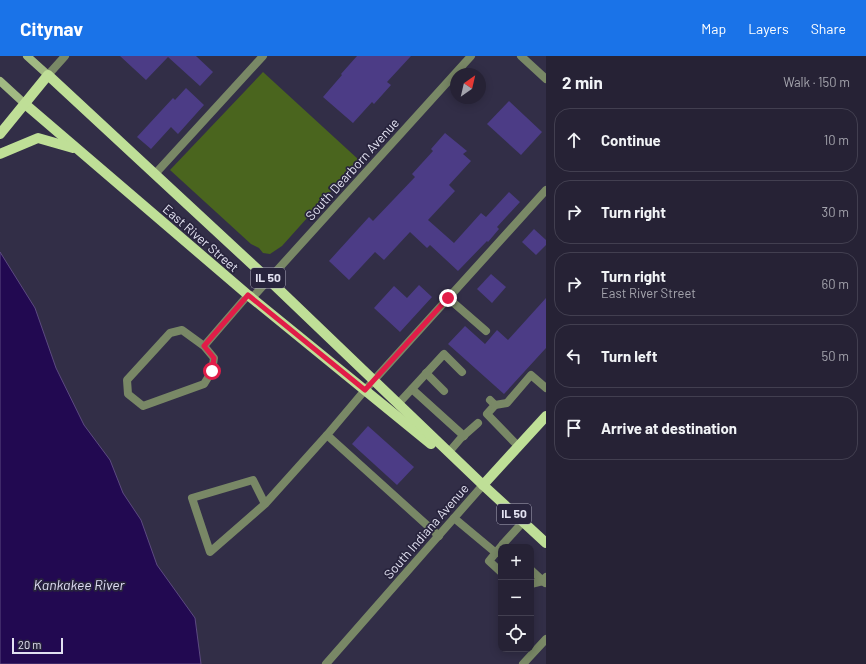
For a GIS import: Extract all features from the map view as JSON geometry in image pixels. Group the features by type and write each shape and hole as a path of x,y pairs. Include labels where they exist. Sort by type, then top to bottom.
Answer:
{"main road":[{"name":"East River Street","path":"27,56 269,280 483,486 546,543"},
{"path":"3,131 48,75"},
{"name":"East River Street","path":"0,81 250,297 483,486"},
{"path":"0,154 38,138 78,149"},
{"name":"South Indiana Avenue","path":"483,486 546,416"}],"street":[{"path":"48,75 66,56"},
{"path":"156,174 263,56"},
{"name":"South Dearborn Avenue","path":"204,346 250,297 269,280 471,56"},
{"path":"521,56 546,79"},
{"path":"265,504 253,480 192,498 210,552 265,504 327,435 373,380 546,190"},
{"path":"448,298 486,331"},
{"path":"182,330 204,346 214,358 212,371 204,384 143,406 128,394 127,380 170,333 182,330"},
{"path":"398,404 444,354 462,372"},
{"path":"426,373 444,391"},
{"path":"449,452 464,436 475,420 487,414 493,402 507,403 531,375 546,388"},
{"path":"412,389 464,436"},
{"path":"487,414 518,446"},
{"path":"327,435 438,536"},
{"name":"South Indiana Avenue","path":"326,664 483,486"},
{"path":"454,518 496,552 489,561 498,569"},
{"path":"506,544 522,522"},
{"path":"534,572 545,581"},
{"path":"534,583 545,581"},
{"path":"523,664 546,639"}],"green space":[{"path":"263,72 359,160 282,246 270,254 263,253 259,248 251,244 170,170"}],"water":[{"name":"Kankakee River","path":"0,252 35,308 56,368 84,425 110,460 123,493 141,520 157,565 195,618 201,664 0,664"}],"building":[{"path":"120,56 196,56 213,72 200,86 168,57 146,80"},
{"path":"357,56 411,56 387,82 391,85 374,104 372,102 353,123 323,97"},
{"path":"186,88 204,105 178,134 171,127 151,149 137,137 173,98 175,100"},
{"path":"509,101 542,132 521,155 487,124"},
{"path":"445,133 467,151 463,154 471,161 449,185 455,191 428,220 454,243 481,213 486,217 509,192 520,202 497,227 499,229 488,242 487,241 458,271 430,245 427,248 410,232 384,260 375,252 349,280 329,261 369,217 373,221 415,177 412,174 433,151 431,149"},
{"path":"534,229 546,240 546,245 536,255 522,242"},
{"path":"491,274 506,287 492,303 477,289"},
{"path":"419,285 432,297 400,332 374,308 394,286 407,298"},
{"path":"546,298 546,348 504,394 448,344 465,326 485,344 497,330 508,340"},
{"path":"368,426 414,467 397,485 352,444"}],"route":[{"path":"212,371 214,358 204,346 248,295 365,390 448,298"}]}
